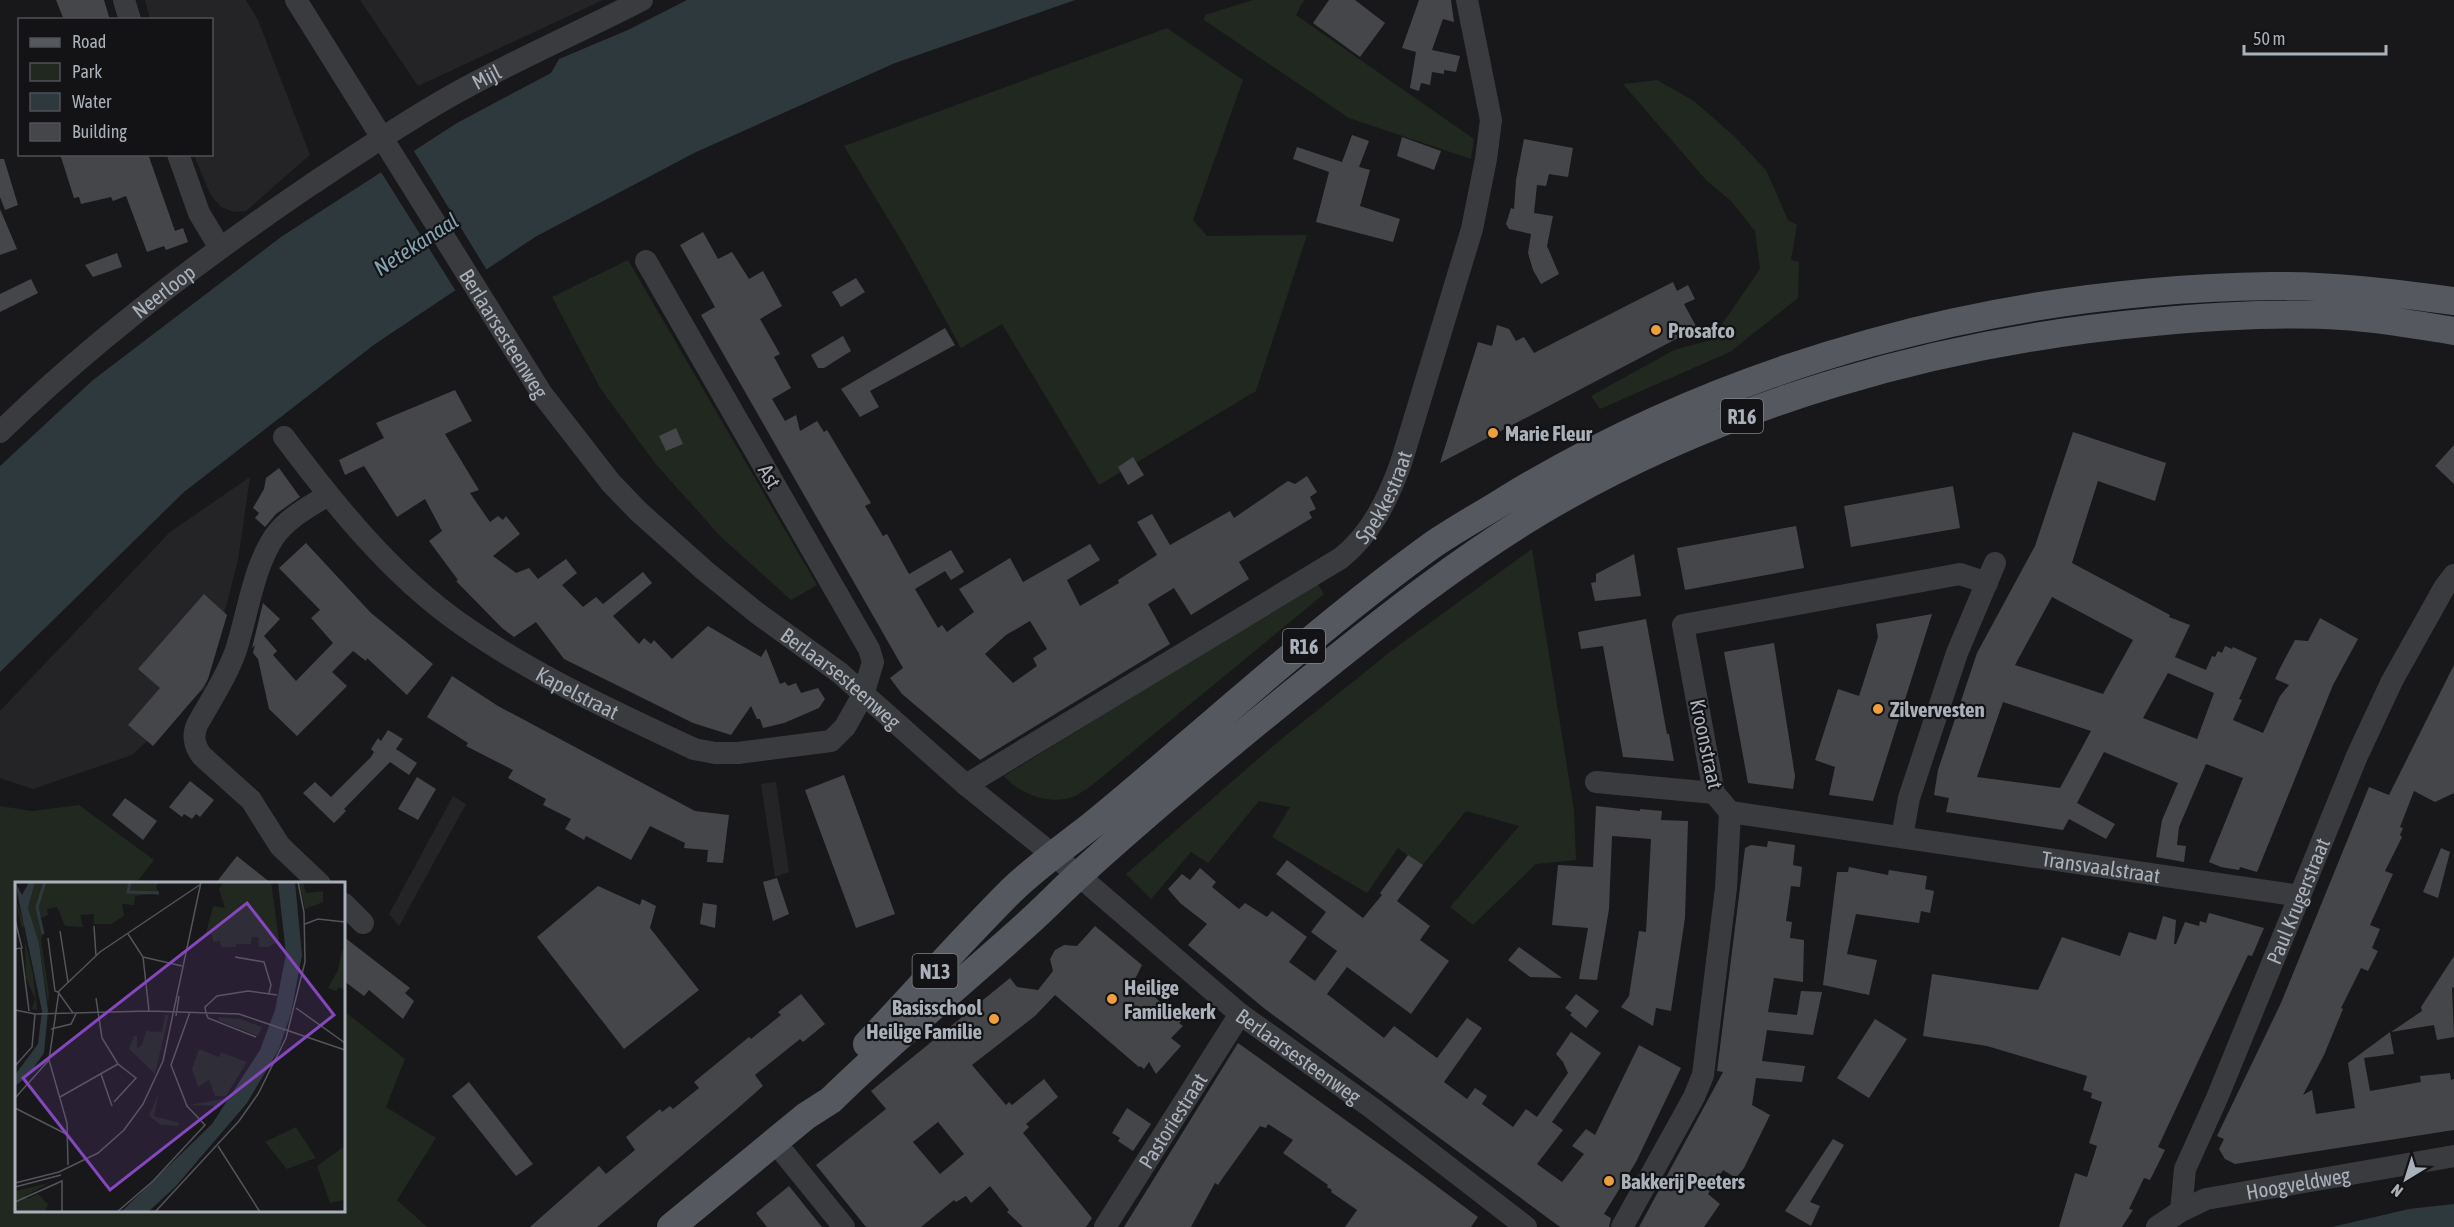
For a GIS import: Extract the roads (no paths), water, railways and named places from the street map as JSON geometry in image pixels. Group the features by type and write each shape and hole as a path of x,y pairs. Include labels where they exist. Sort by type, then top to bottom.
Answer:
{"main road":[{"name":"R16","path":"1053,855 1336,620 1434,544 1585,454 1639,427 1705,400 1790,367 1881,340 1961,320 2047,304 2136,294 2273,286 2348,288 2454,301"},
{"name":"R16","path":"1078,875 1272,710 1408,600 1452,568 1568,496 1653,453 1716,426 1887,368 1969,348 2043,334 2205,317 2274,315 2344,316 2454,331"},
{"name":"N13","path":"806,1116 822,1092 938,968 1014,888 1053,855"},
{"name":"N13","path":"671,1227 806,1116 831,1100 1023,928 1078,875"}],"street":[{"path":"124,0 129,18"},
{"name":"Berlaarsesteenweg","path":"297,0 558,416 624,497 704,570 757,613 840,673 966,785 1078,875 1240,1014 1372,1108 1526,1227"},
{"name":"Mijl","path":"339,166 447,98 642,0"},
{"name":"Spekkestraat","path":"966,785 1341,558 1352,549 1371,526 1387,497 1401,463 1472,229 1486,159 1491,120 1467,0"},
{"path":"179,156 199,213 220,248"},
{"name":"Neerloop","path":"0,432 141,309 220,248 339,166"},
{"name":"Ast","path":"646,261 869,649 873,662 863,695"},
{"name":"Kapelstraat","path":"284,437 328,495 362,534 415,586 460,624 521,663 694,749 715,753 738,753 831,741 845,727 863,695"},
{"path":"318,882 274,839 251,800 202,756 197,750 194,735 230,666 262,564 273,539 289,521 328,495"},
{"name":"Kroonstraat","path":"1622,1227 1689,1107 1703,1075 1726,888 1730,812 1714,793 1683,625 1960,574 1991,573 1957,653 1909,798 1902,837"},
{"path":"2449,581 2454,609"},
{"name":"Paul Krugerstraat","path":"2181,1211 2185,1169 2374,717 2449,581"},
{"path":"1596,783 1714,793"},
{"name":"Transvaalstraat","path":"1730,812 2300,896"},
{"path":"345,905 363,923"},
{"name":"Pastoriestraat","path":"1105,1227 1240,1014"},
{"path":"775,1142 844,1227"},
{"name":"Hoogveldweg","path":"2181,1211 2206,1199 2223,1195 2454,1156"},
{"path":"2157,1227 2181,1211"}],"water":[{"name":"Netekanaal","path":"687,0 1075,0 895,63 694,153 535,237 375,344 184,492 0,672 0,466 93,380 281,237 457,123 551,73 559,59 628,30"},
{"path":"2454,1204 2454,1227 2332,1227 2409,1209"}],"place":[{"name":"Prosafco","path":"1656,330"},
{"name":"Marie Fleur","path":"1493,433"},
{"name":"Zilvervesten","path":"1878,709"},
{"name":"Heilige Familiekerk","path":"1112,999"},
{"name":"Basisschool Heilige Familie","path":"994,1019"},
{"name":"Bakkerij Peeters","path":"1609,1181"}]}
